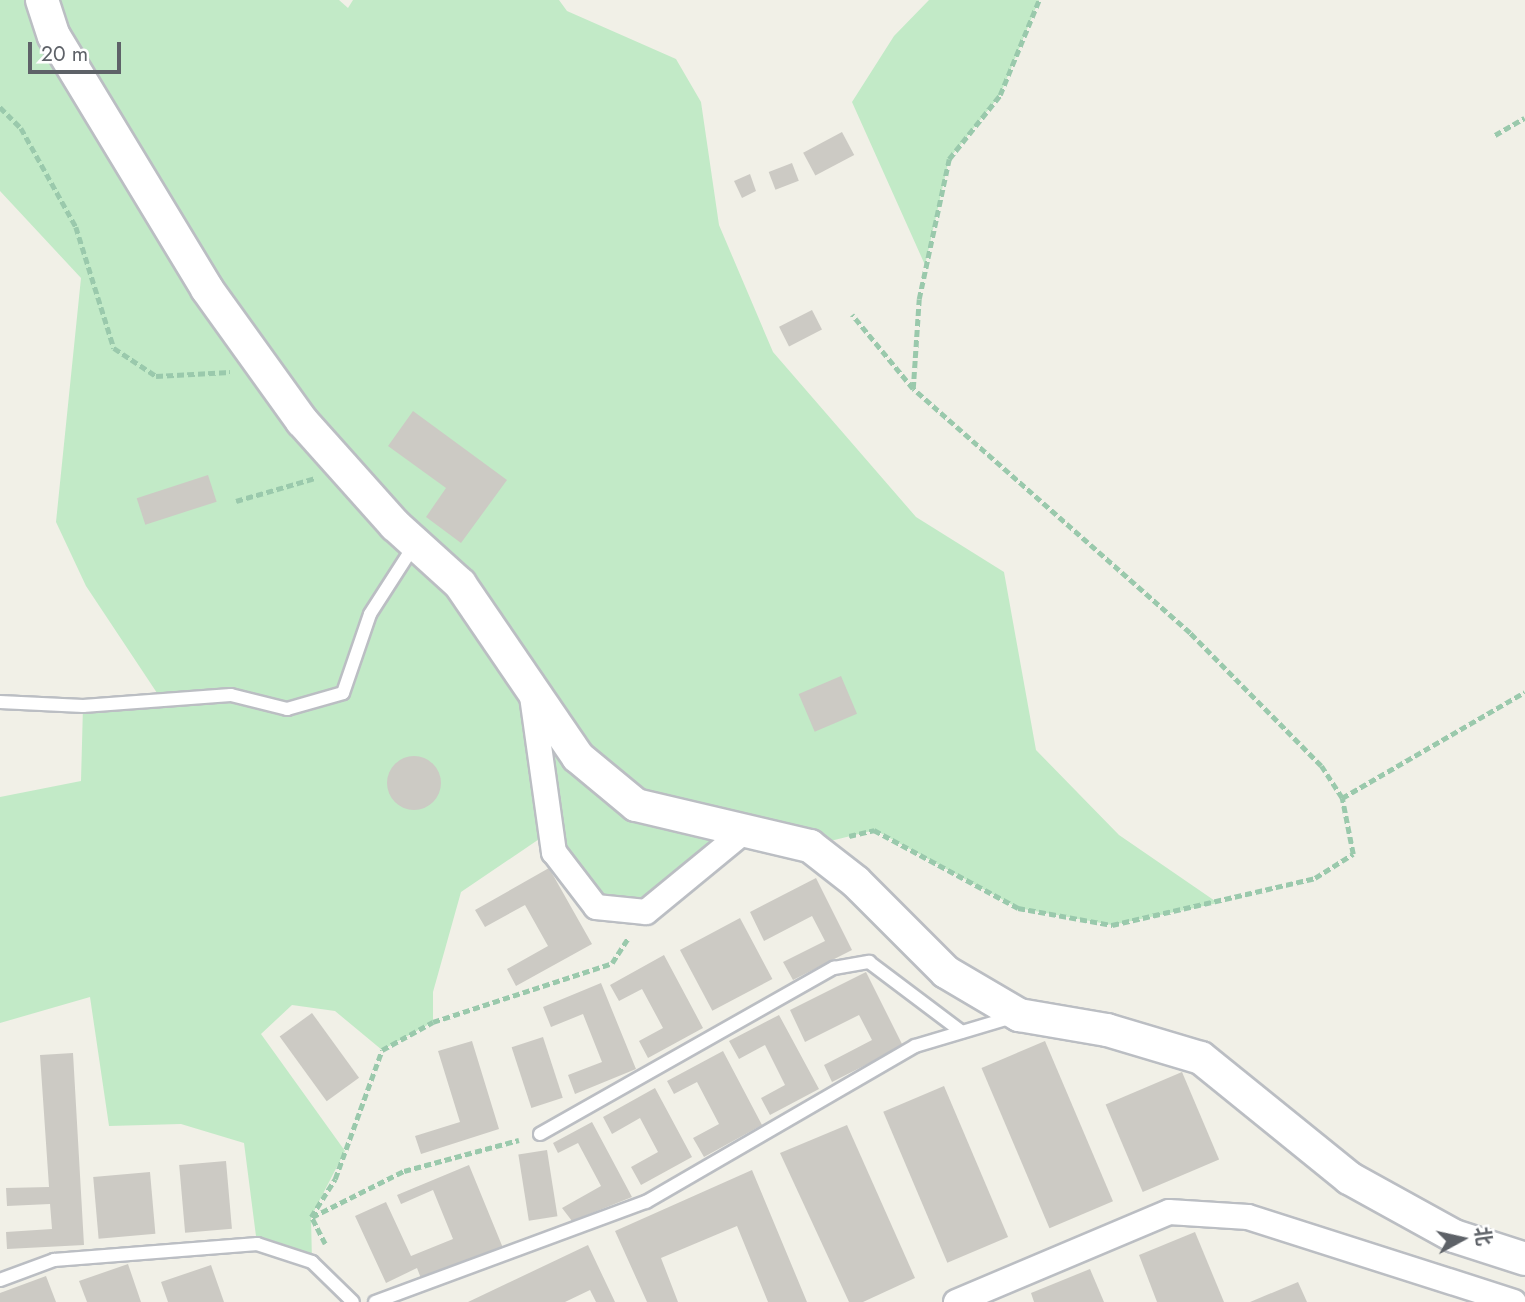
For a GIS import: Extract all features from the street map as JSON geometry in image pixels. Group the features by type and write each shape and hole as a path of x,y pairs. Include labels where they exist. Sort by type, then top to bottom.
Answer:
{"street":[{"path":"42,0 54,36 113,136 264,368 346,470 415,544 460,584 504,642 533,696 578,757 636,805 810,846 856,882 946,972 1020,1015 1107,1030 1201,1058 1349,1178 1454,1236 1525,1259"},
{"path":"533,696 554,852 596,907 646,912 747,829"},
{"path":"956,1302 1169,1212 1248,1217 1496,1300"}],"lane":[{"path":"0,702 83,706 231,695 287,709 343,693 370,614 415,544"},
{"path":"540,1134 834,968 869,962 962,1032"},
{"path":"375,1302 646,1202 915,1046 1020,1015"},
{"path":"0,1280 54,1260 257,1244 312,1262 353,1302"}],"path":[{"path":"914,389 919,299 949,159 1000,95 1039,0"},
{"path":"0,107 21,128 76,227 114,348 156,376 264,368"},
{"path":"1495,135 1525,118"},
{"path":"810,846 874,830 1018,908 1112,925 1315,878 1353,853 1342,798 1321,765 1190,633 914,389 852,315"},
{"path":"236,501 346,470"},
{"path":"1342,798 1525,692"},
{"path":"311,1217 335,1179 383,1049 433,1022 612,963 646,912"},
{"path":"311,1217 404,1171 540,1134"},
{"path":"311,1217 330,1254"}],"green space":[{"path":"0,0 339,0 348,8 353,0 559,0 567,11 676,59 701,102 719,225 773,352 916,517 1004,572 1036,750 1119,835 1218,903 1112,925 1018,908 875,830 810,846 747,829 646,912 596,907 551,831 461,892 433,992 433,1022 382,1050 335,1011 292,1005 261,1034 345,1151 311,1217 312,1262 257,1244 244,1143 181,1124 109,1126 90,997 0,1023 0,797 81,781 83,706 161,699 86,586 56,522 81,278 0,191"},
{"path":"929,0 1039,0 1000,95 949,159 925,265 852,102 894,36"}],"building":[{"path":"842,132 854,155 815,176 803,153"},
{"path":"792,163 799,181 775,190 769,172"},
{"path":"750,174 756,191 742,198 734,181"},
{"path":"812,310 822,330 789,346 779,327"},
{"path":"413,411 507,480 461,543 426,517 446,488 388,446"},
{"path":"208,475 217,502 145,525 137,498"},
{"path":"841,676 857,714 815,732 799,694"},
{"path":"419,756 429,760 437,768 441,783 437,798 429,806 409,810 399,806 391,798 387,778 391,768 399,760"},
{"path":"549,868 592,944 516,986 507,969 548,946 525,905 485,927 475,910"},
{"path":"816,878 852,950 793,980 783,962 825,941 812,916 764,941 750,912"},
{"path":"740,918 772,979 712,1011 680,950"},
{"path":"664,955 703,1028 648,1058 639,1041 663,1028 642,989 619,1001 610,985"},
{"path":"866,972 903,1046 832,1082 824,1065 872,1040 859,1015 805,1042 790,1010"},
{"path":"601,983 636,1069 575,1094 568,1075 602,1062 583,1014 551,1027 543,1007"},
{"path":"312,1013 359,1078 327,1101 280,1037"},
{"path":"779,1015 819,1089 770,1115 761,1098 785,1085 765,1045 739,1059 729,1041"},
{"path":"543,1037 563,1098 531,1108 512,1047"},
{"path":"472,1041 499,1129 421,1154 415,1136 460,1122 438,1051"},
{"path":"1045,1041 1113,1201 1049,1228 981,1068"},
{"path":"723,1051 762,1125 704,1157 693,1138 719,1124 697,1082 674,1094 667,1081"},
{"path":"73,1053 84,1245 7,1249 6,1232 52,1229 50,1204 7,1206 6,1188 49,1187 40,1055"},
{"path":"1182,1072 1219,1159 1143,1192 1106,1104"},
{"path":"944,1086 1008,1237 947,1263 883,1112"},
{"path":"655,1088 692,1157 641,1185 631,1167 658,1152 640,1118 612,1134 603,1117"},
{"path":"592,1122 632,1197 572,1221 562,1208 601,1186 578,1143 558,1153 553,1143"},
{"path":"847,1125 915,1278 863,1302 849,1302 780,1153"},
{"path":"547,1150 557,1216 529,1221 518,1155"},
{"path":"226,1161 232,1229 185,1233 179,1165"},
{"path":"469,1165 503,1248 422,1281 417,1268 386,1283 355,1216 386,1202 411,1256 453,1239 433,1190 401,1204 397,1195"},
{"path":"752,1170 807,1302 768,1302 737,1226 661,1258 678,1302 647,1302 615,1231"},
{"path":"150,1172 155,1234 99,1239 93,1177"},
{"path":"1195,1232 1224,1302 1157,1302 1139,1255"},
{"path":"588,1245 615,1302 596,1302 590,1290 565,1302 468,1302"},
{"path":"128,1264 141,1302 87,1302 79,1281"},
{"path":"211,1265 224,1302 168,1302 161,1282"},
{"path":"1090,1269 1104,1302 1034,1302 1031,1293"},
{"path":"46,1276 56,1302 0,1302 0,1293"},
{"path":"1298,1282 1307,1302 1250,1302"}]}
